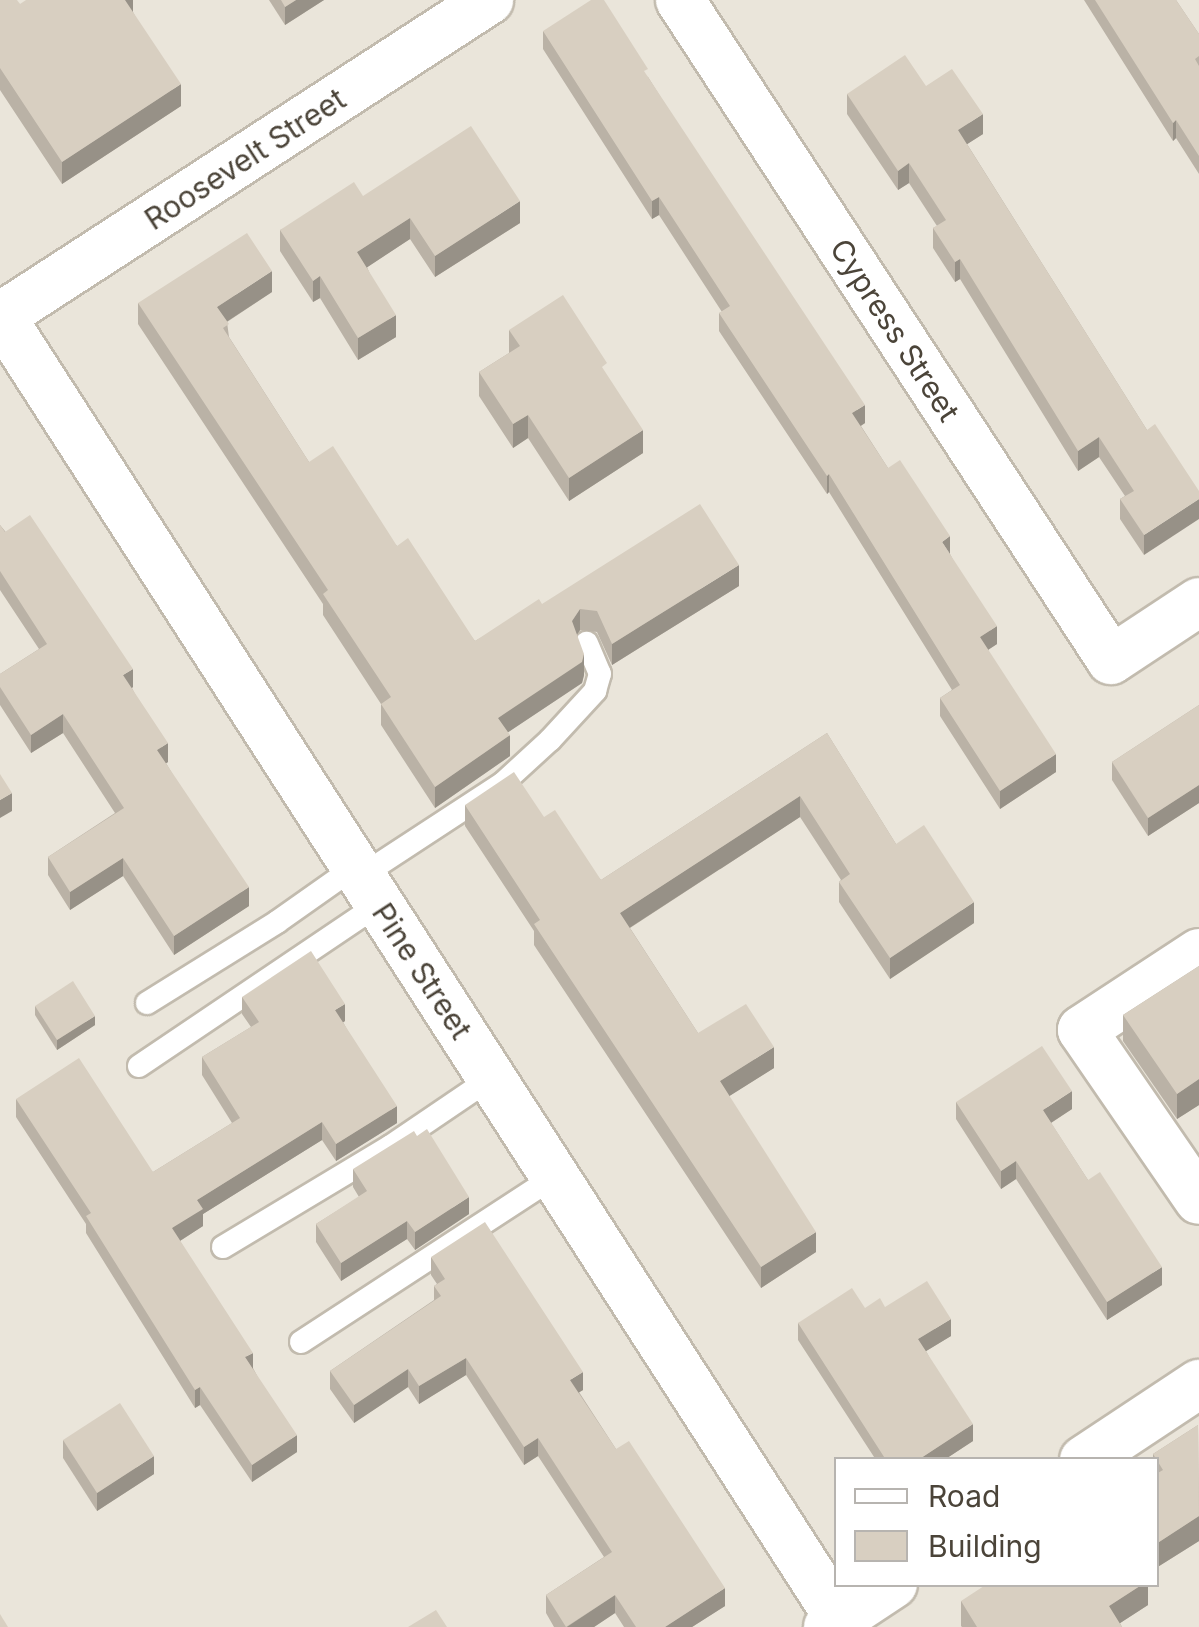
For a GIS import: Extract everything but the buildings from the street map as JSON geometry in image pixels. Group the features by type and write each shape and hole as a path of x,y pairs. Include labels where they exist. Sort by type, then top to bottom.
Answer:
{"street":[{"name":"Roosevelt Street","path":"0,316 489,0"},
{"name":"Cypress Street","path":"680,0 1111,660 1199,602"},
{"name":"Pine Street","path":"0,316 838,1624"},
{"path":"1199,953 1082,1030 1199,1200"},
{"path":"1089,1457 1199,1384"},
{"path":"838,1624 889,1587"}],"lane":[{"path":"138,1066 365,882 504,782 550,740 595,691 600,674 587,643"},
{"path":"147,1003 277,922 365,882"},
{"path":"224,1247 391,1146 491,1078"},
{"path":"300,1342 554,1177"}],"shaded area":[{"path":"0,0 1199,0 1199,1627 0,1627"}]}
